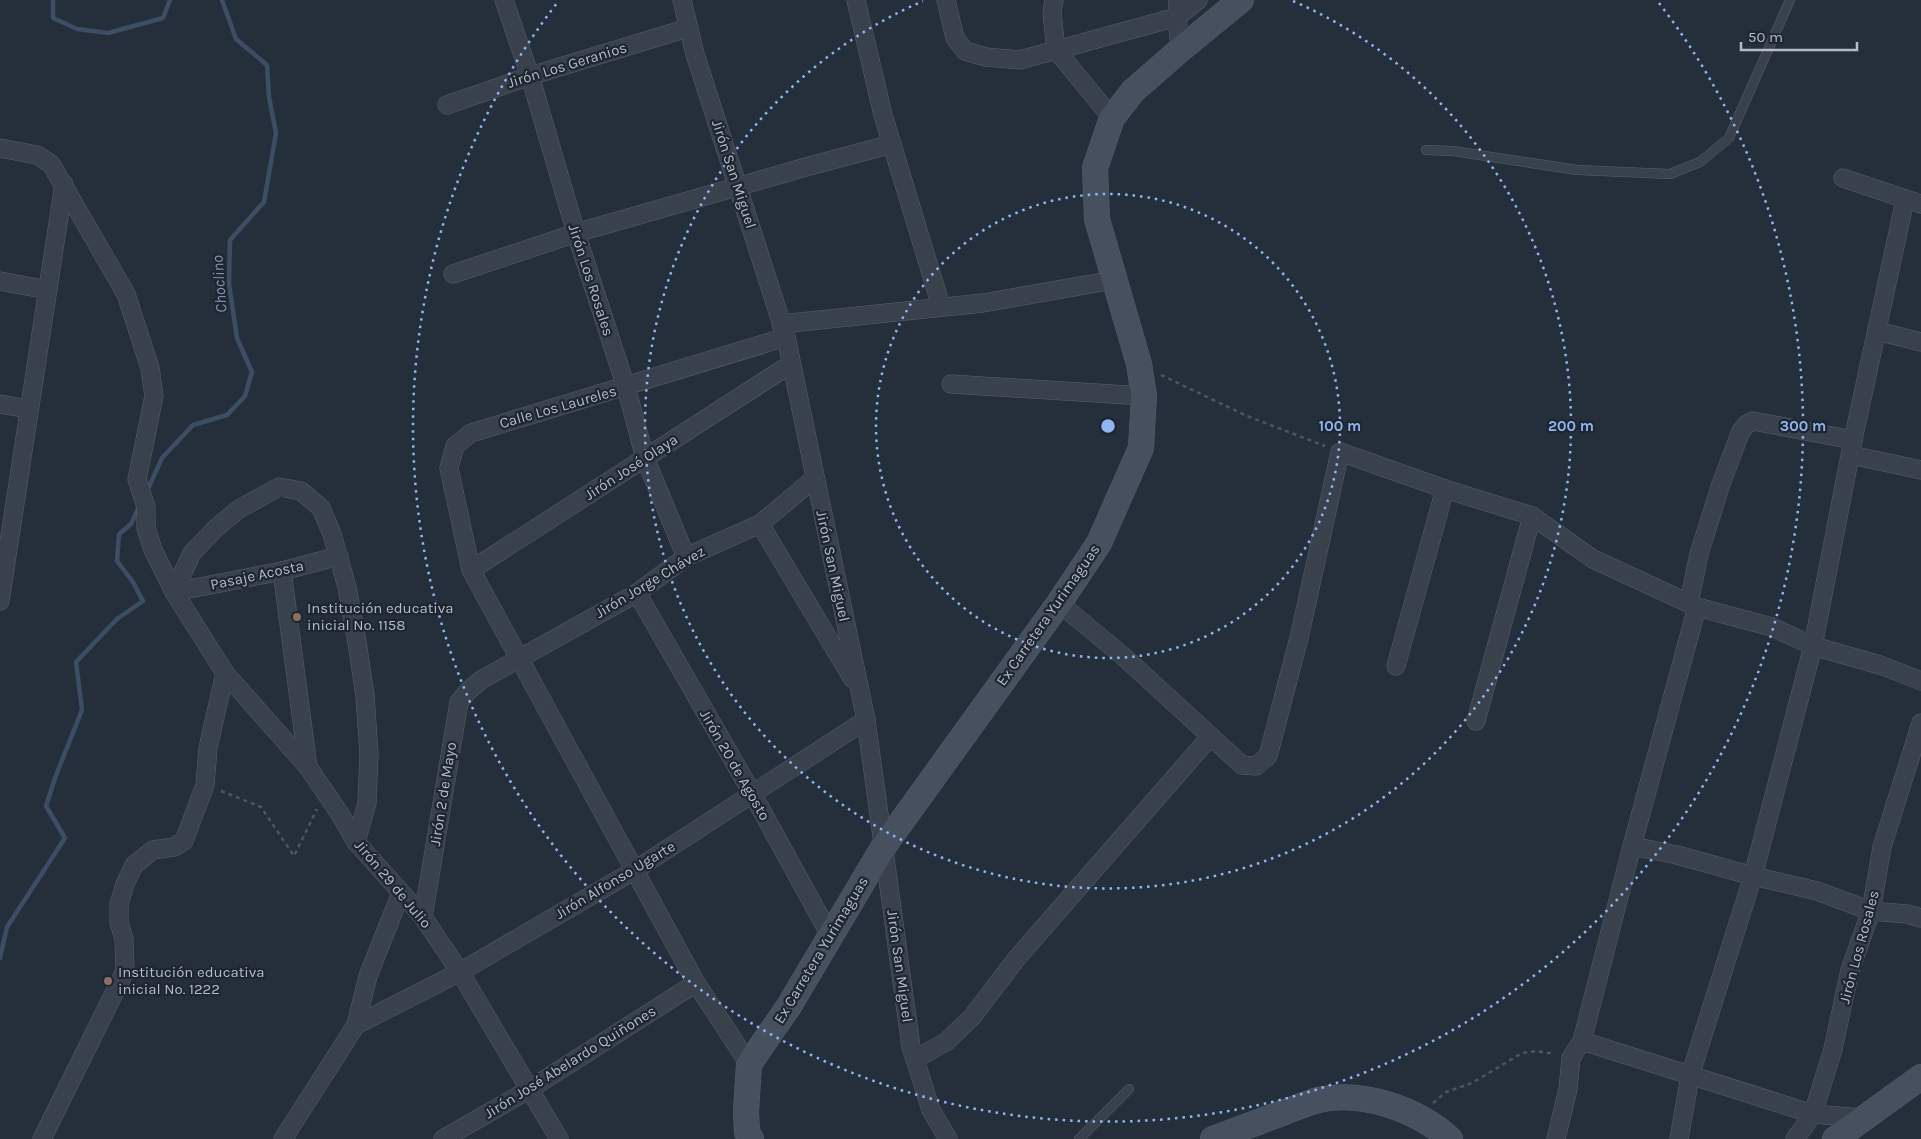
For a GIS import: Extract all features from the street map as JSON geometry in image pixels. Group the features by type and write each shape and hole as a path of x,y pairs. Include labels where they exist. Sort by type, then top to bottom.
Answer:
{"street":[{"name":"Jirón Los Rosales","path":"504,0 530,76 576,233 626,387 645,458 686,557"},
{"name":"Jirón San Miguel","path":"682,0 688,28 792,364 866,720 910,1046 931,1110 948,1139"},
{"path":"856,0 883,115 941,306"},
{"path":"946,0 955,38 965,51 986,58 1020,60 1056,50 1177,9 1198,0"},
{"path":"1054,0 1052,13 1056,50 1112,118"},
{"name":"Ex Carretera Yurimaguas","path":"749,1064 789,1006 884,846 1059,603 1098,543 1142,448 1144,396 1139,364 1097,219 1095,168 1112,118 1133,91 1241,0"},
{"path":"1177,9 1180,50"},
{"name":"Jirón Los Geranios","path":"447,105 530,76 688,28"},
{"path":"453,274 576,233 892,144"},
{"name":"Jirón 29 de Julio","path":"0,148 37,155 50,164 64,184 126,294 150,368 154,396 137,479 146,507 146,528 153,550 174,592 225,673 308,767 340,814 356,842 423,917 460,972 559,1139"},
{"path":"1678,1139 1690,1076 1753,876 1813,646 1876,331 1913,202 1843,178"},
{"path":"0,601 6,525 29,409 64,184"},
{"name":"Calle Los Laureles","path":"471,570 449,468 455,446 471,432 626,387 783,331 941,306 984,303 1114,280"},
{"path":"0,282 48,290"},
{"path":"1876,331 1921,342"},
{"name":"Jirón José Olaya","path":"471,570 792,364"},
{"path":"951,384 1144,396"},
{"path":"0,404 29,409"},
{"path":"1556,1139 1568,1089 1570,1058 1582,1041 1693,605 1699,554 1721,484 1741,431 1747,424 1753,421 1852,447 1921,470"},
{"path":"1059,603 1123,656 1242,765 1256,766 1268,756 1299,638 1340,452 1445,489 1532,516 1593,559 1693,605 1772,627 1813,646 1880,665 1921,681"},
{"name":"Jirón Jorge Chávez","path":"480,680 637,593 686,557 760,524 815,478"},
{"path":"174,592 192,553 216,528 239,509 279,487 301,491 321,508 339,556 358,642 365,696 369,754 367,804 356,842"},
{"path":"1396,666 1445,489"},
{"path":"1476,721 1532,516"},
{"path":"760,524 859,689"},
{"name":"Pasaje Acosta","path":"174,592 282,571 339,556"},
{"path":"471,570 696,982 749,1064 744,1137"},
{"path":"282,571 308,767"},
{"name":"Jirón 20 de Agosto","path":"637,593 752,793 831,937"},
{"path":"42,1139 124,971 124,939 119,922 118,904 134,865 153,850 174,847 184,842 205,786 208,748 225,673"},
{"name":"Jirón 2 de Mayo","path":"423,917 459,702 480,680"},
{"name":"Jirón Alfonso Ugarte","path":"356,1025 460,972 635,870 866,720"},
{"name":"Jirón Los Rosales","path":"1795,1139 1813,1114 1833,1049 1850,970 1871,910 1882,847 1921,723"},
{"path":"915,1059 946,1042 972,1017 1018,958 1210,737"},
{"path":"1632,846 1677,855 1816,891 1871,910 1907,914 1921,918"},
{"path":"282,1139 356,1025 368,976 401,893"},
{"name":"Jirón José Abelardo Quiñones","path":"443,1139 530,1089 696,982"},
{"path":"1582,1041 1813,1114 1862,1118"},
{"path":"1835,1139 1921,1077"},
{"path":"1213,1139 1318,1100 1351,1098 1380,1102 1420,1117 1438,1128 1450,1139"}],"lane":[{"path":"1426,150 1453,152 1577,170 1661,174 1670,174 1700,162 1729,138 1790,0"},
{"path":"1079,1139 1129,1089"}],"path":[{"path":"1139,364 1247,416 1340,452"},
{"path":"205,786 260,807 294,856 325,792"},
{"path":"1420,1117 1446,1092 1477,1081 1522,1053 1536,1051 1570,1058"}],"waterway":[{"name":"Choclino","path":"53,0 53,18 77,29 108,33 163,18 170,0"},
{"name":"Choclino","path":"147,491 162,458 193,425 227,415 245,396 252,372 237,338 229,284 230,240 264,202 276,133 269,97 267,65 236,39 222,0"},
{"path":"0,958 7,927 65,838 46,806 82,710 76,662 117,619 143,601 133,582 117,561 119,534 131,524 139,507"}],"place":[{"name":"Institución educativa inicial No. 1158","path":"297,617"},
{"name":"Institución educativa inicial No. 1222","path":"108,981"}]}
